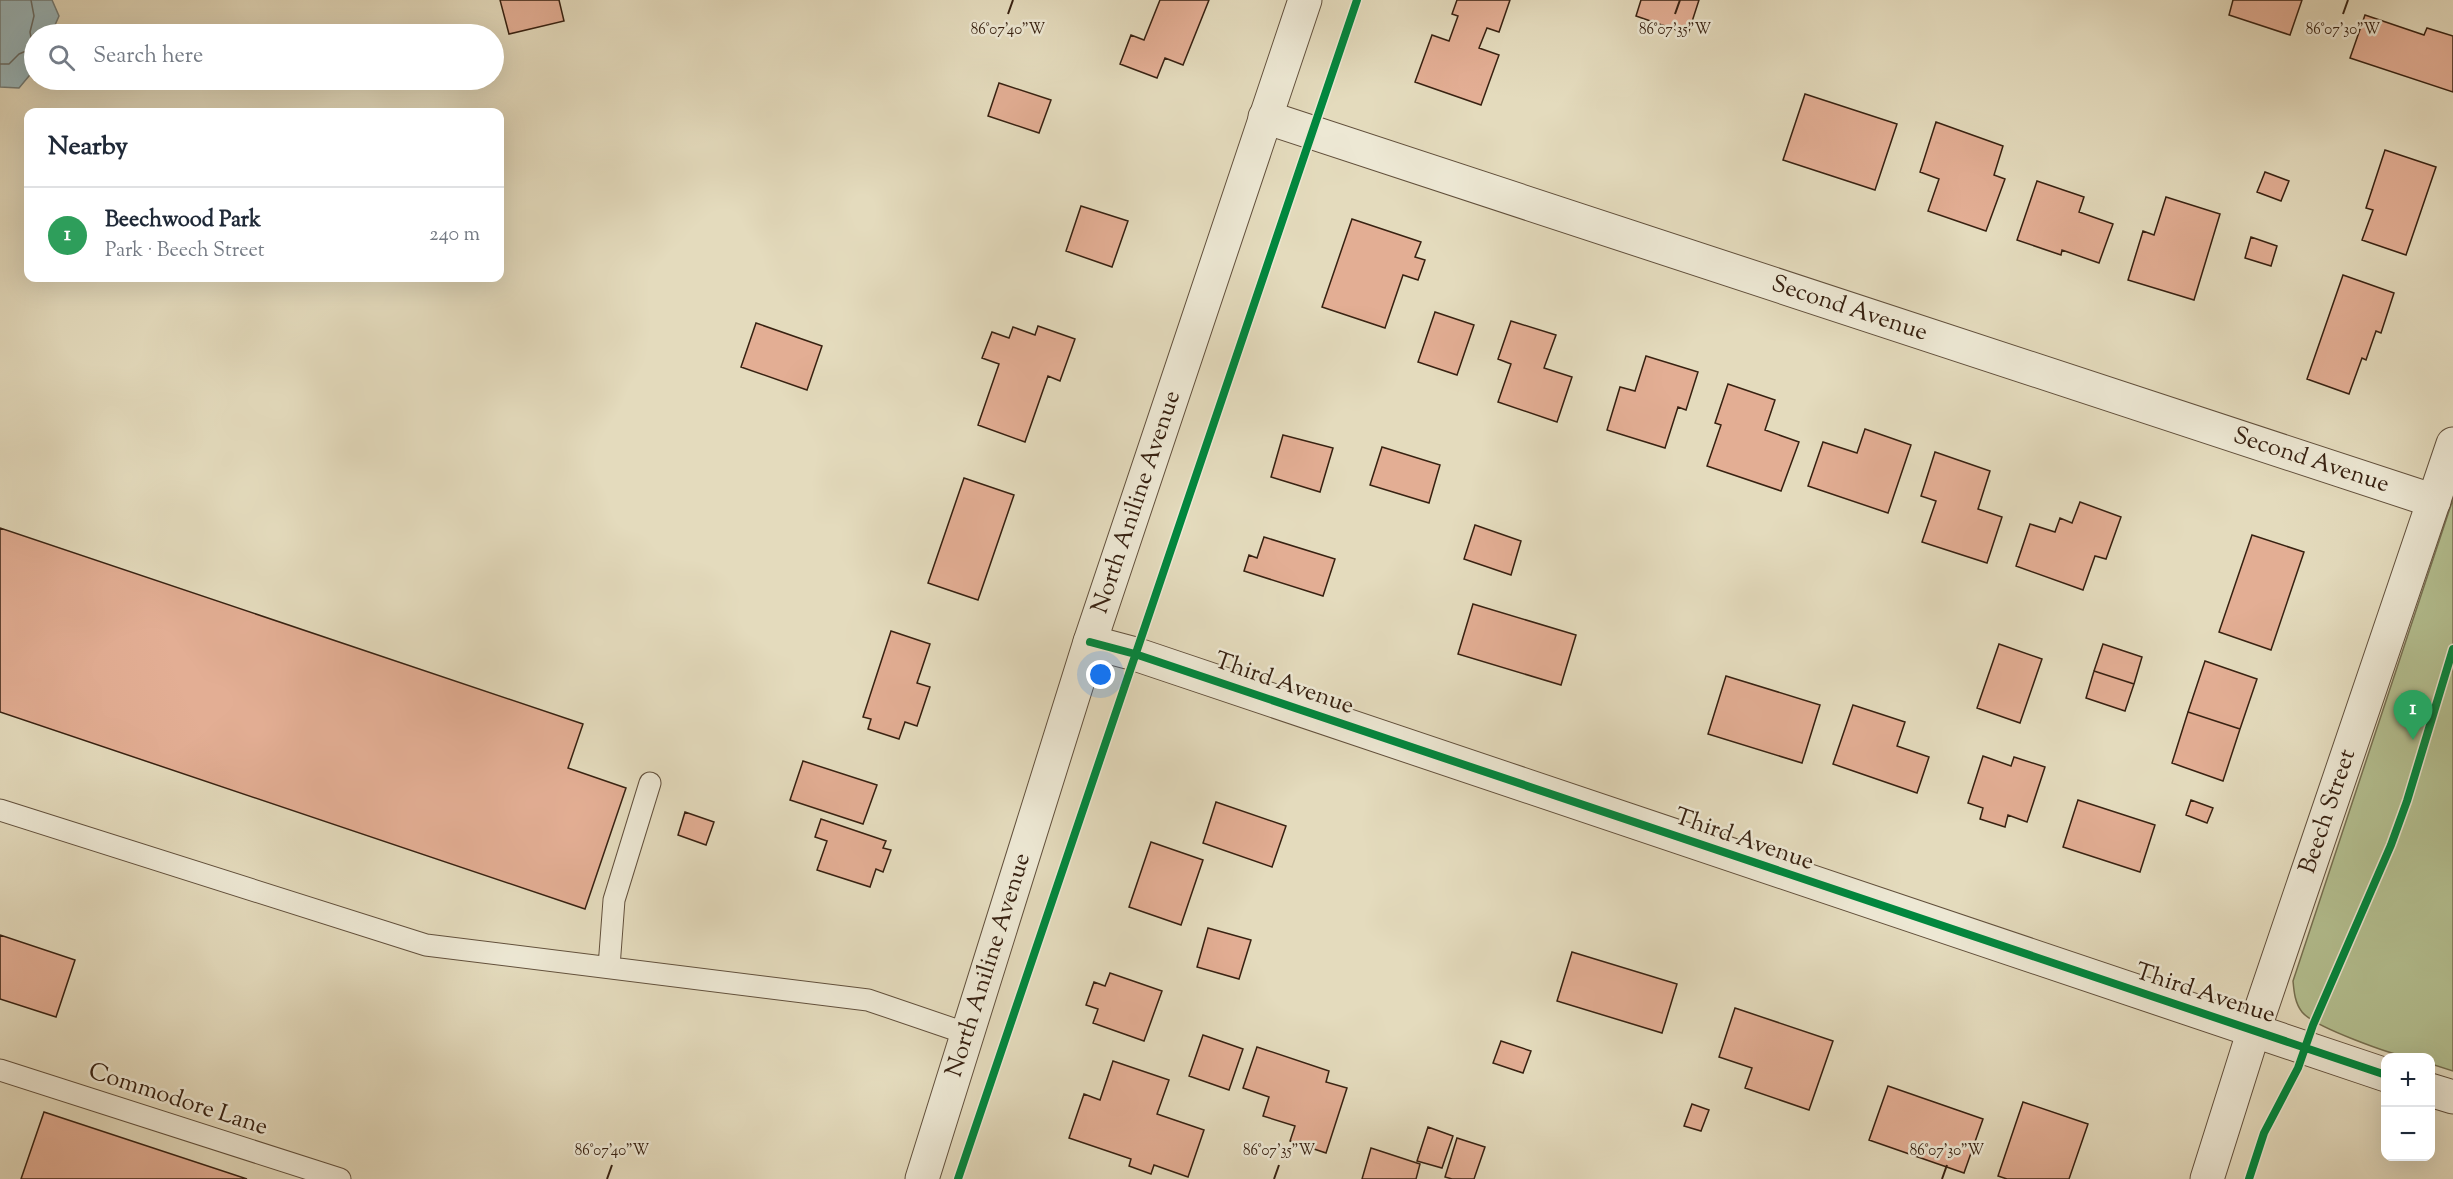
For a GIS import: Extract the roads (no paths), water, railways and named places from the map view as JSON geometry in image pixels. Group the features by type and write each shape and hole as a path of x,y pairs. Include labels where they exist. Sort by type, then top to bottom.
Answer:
{"street":[{"name":"North Aniline Avenue","path":"922,1179 1090,642 1305,0"},
{"name":"Second Avenue","path":"1265,117 2434,501"},
{"name":"Beech Street","path":"2207,1179 2254,1030 2453,444"},
{"name":"Third Avenue","path":"1090,642 1135,654 2381,1074"},
{"path":"2435,1092 2453,1097"}],"lane":[{"path":"609,967 614,900 651,783"},
{"path":"0,810 426,945 868,1000 968,1034"},
{"name":"Commodore Lane","path":"0,1070 340,1179"}],"water":[{"path":"0,0 52,0 59,16 55,24 24,24 24,82 19,88 0,87"}],"place":[{"name":"Beechwood Park","path":"2413,740"}]}
